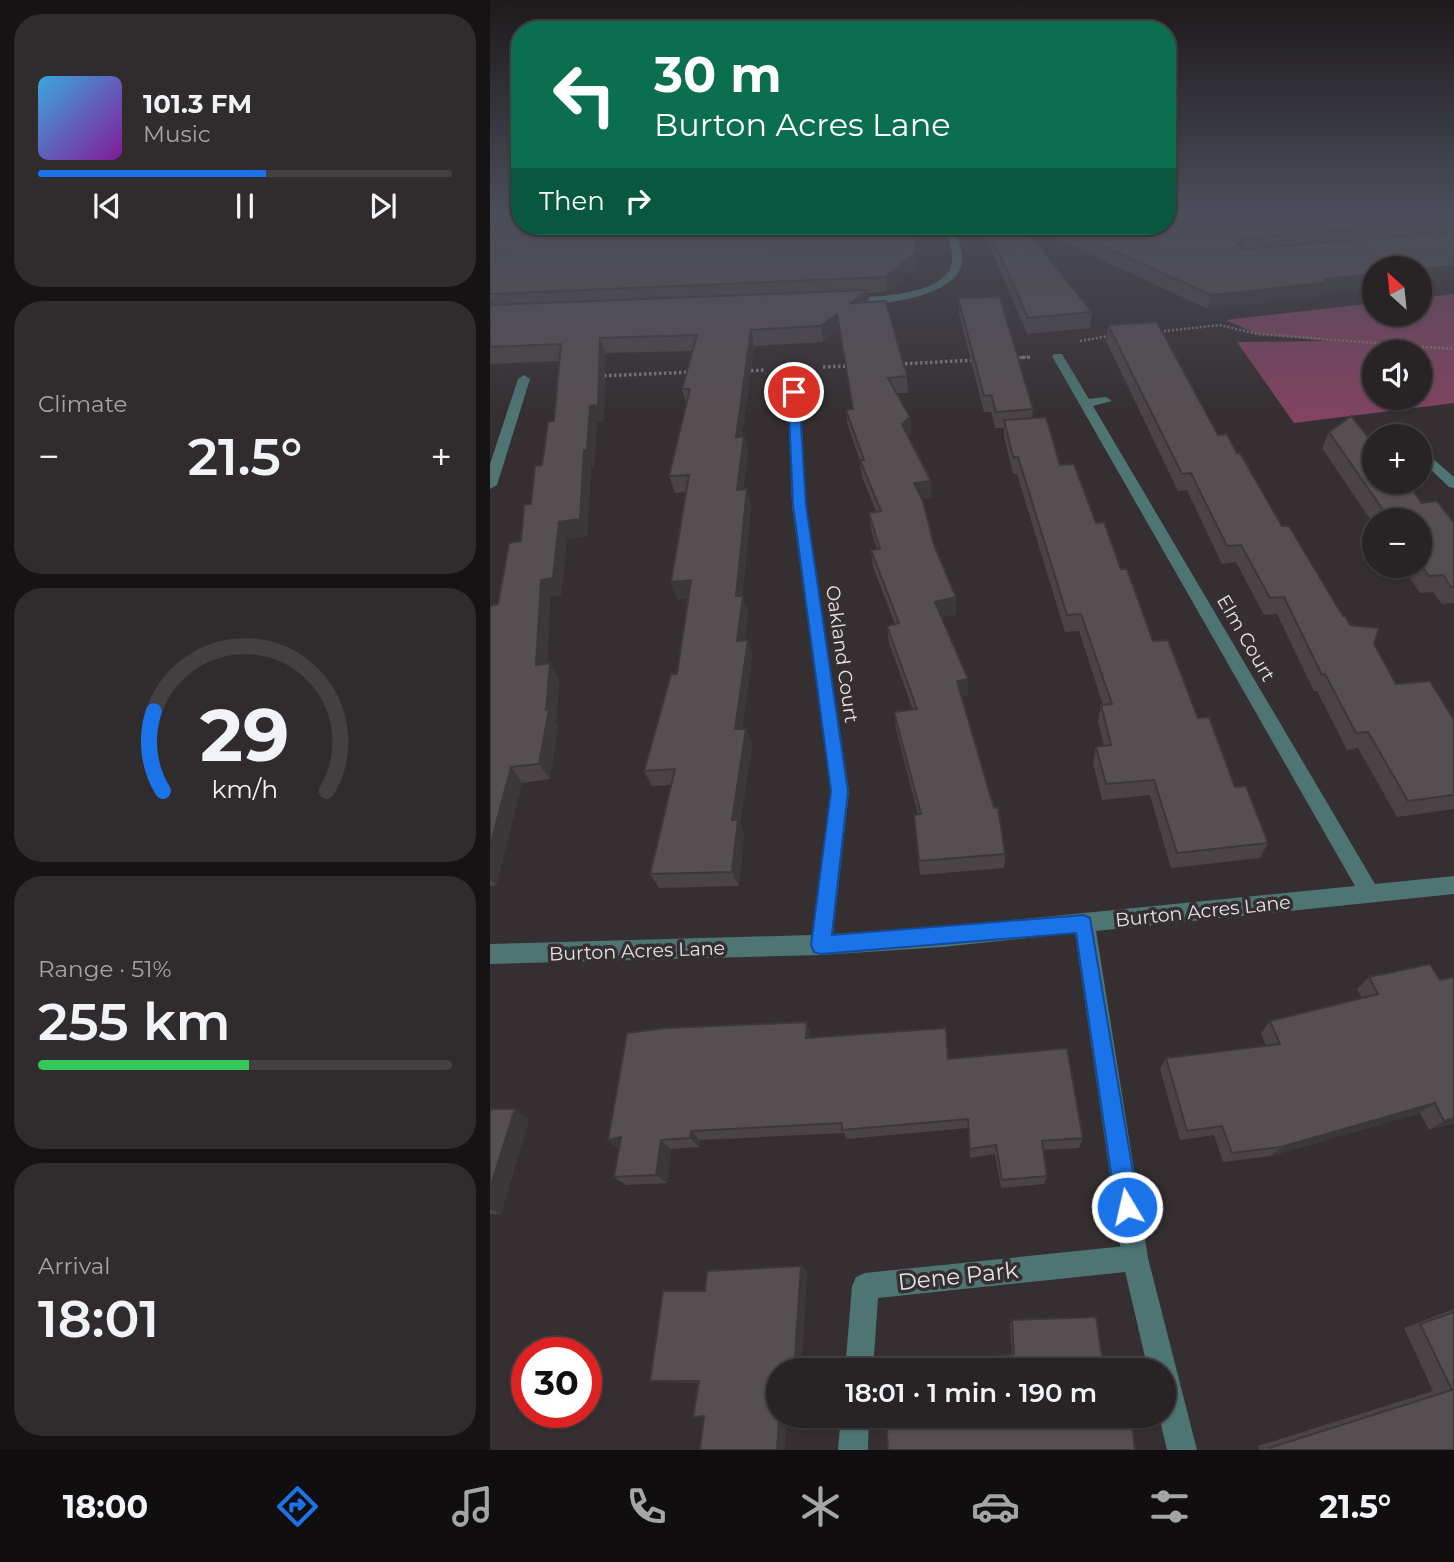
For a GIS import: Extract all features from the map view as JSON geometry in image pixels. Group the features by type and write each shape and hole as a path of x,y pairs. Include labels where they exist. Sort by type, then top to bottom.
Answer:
{"street":[{"path":"828,302 904,296 931,287 943,280"},
{"name":"Elm Court","path":"1058,356 1370,894"},
{"name":"Oakland Court","path":"793,369 799,505 840,791 821,945"},
{"path":"490,485 524,379"},
{"path":"1086,403 1106,401"},
{"path":"1432,463 1454,484"},
{"name":"Burton Acres Lane","path":"490,954 821,945 1084,924 1454,885"},
{"path":"1084,924 1135,1258 1159,1358"},
{"name":"Dene Park","path":"860,1358 865,1286 1135,1258"},
{"path":"1176,1425 1182,1450"},
{"path":"852,1450 854,1428"}],"path":[{"path":"1148,333 1220,325 1257,334 1454,349"},
{"path":"1003,359 1072,355 1073,342 1109,337"},
{"path":"897,364 975,360"},
{"path":"742,371 858,366"},
{"path":"588,377 703,372"}],"shaded area":[{"path":"1454,294 1454,403 1432,406 1432,340 1362,340 1362,410 1398,410 1294,423 1237,342 1329,341 1257,334 1226,320 1362,304 1362,326 1432,326 1432,297"}],"building":[{"path":"490,280 823,280 490,294"},
{"path":"1011,280 1066,280 1092,312 1028,318"},
{"path":"1177,280 1326,280 1328,282 1211,295"},
{"path":"868,290 851,303 886,301 907,376 888,378 910,417 902,424 931,481 914,483 923,501 934,545 956,597 935,602 968,679 957,681 994,808 998,807 1005,854 919,861 914,815 921,814 894,712 917,709 887,626 899,623 871,550 880,549 869,513 881,511 860,460 864,460 846,410 853,409 837,314 821,326 751,330 736,437 744,436 737,490 747,489 736,596 743,596 737,641 748,640 735,729 746,729 732,820 738,820 732,872 650,874 675,769 644,771 671,674 677,674 691,580 671,582 689,475 669,476 690,389 682,389 697,335 600,338 598,405 590,406 580,519 559,522 553,578 541,580 536,665 550,663 546,710 549,710 539,764 511,767 490,846 490,606 498,604 509,543 521,541 524,505 531,504 535,466 542,465 548,422 554,421 561,344 490,347 490,305"},
{"path":"1000,297 1033,409 996,412 991,395 984,396 958,298"},
{"path":"1157,322 1218,435 1227,434 1282,526 1289,526 1343,616 1350,625 1379,628 1374,644 1396,684 1430,681 1454,720 1454,795 1408,801 1368,732 1356,733 1325,674 1322,675 1284,597 1270,598 1241,545 1227,546 1191,473 1182,474 1108,325"},
{"path":"1351,416 1362,429 1362,480 1329,432"},
{"path":"1046,417 1060,465 1074,464 1096,523 1104,522 1121,569 1127,569 1153,641 1168,640 1198,718 1209,717 1235,787 1246,786 1268,843 1177,853 1154,780 1106,784 1096,747 1111,745 1101,705 1112,704 1081,614 1067,615 1018,457 1013,457 1004,420"},
{"path":"1372,494 1415,494 1422,503 1437,501 1454,523 1454,587 1451,587 1443,575 1432,576 1432,508 1382,508"},
{"path":"1430,964 1440,980 1454,977 1454,1118 1444,1121 1435,1103 1281,1147 1232,1153 1222,1126 1187,1131 1166,1058 1280,1044 1270,1021 1378,994 1369,977"},
{"path":"807,1022 806,1038 946,1028 948,1059 1067,1048 1083,1138 1042,1141 1047,1176 1002,1180 996,1145 970,1149 968,1119 842,1130 842,1123 691,1131 690,1138 661,1140 656,1175 614,1177 621,1137 608,1140 627,1033 666,1028"},
{"path":"490,1109 515,1109 490,1188"},
{"path":"801,1266 795,1358 766,1358 766,1428 778,1428 777,1450 700,1450 704,1416 693,1417 699,1381 650,1381 663,1291 705,1291 707,1271"},
{"path":"1454,1312 1454,1450 1270,1450 1269,1448 1452,1390 1420,1324"},
{"path":"1096,1317 1102,1358 982,1358 1014,1354 1012,1320"},
{"path":"887,1428 1132,1428 1135,1450 888,1450"}],"route":[{"path":"794,392 799,505 840,791 821,945 1084,924 1127,1207"}]}
